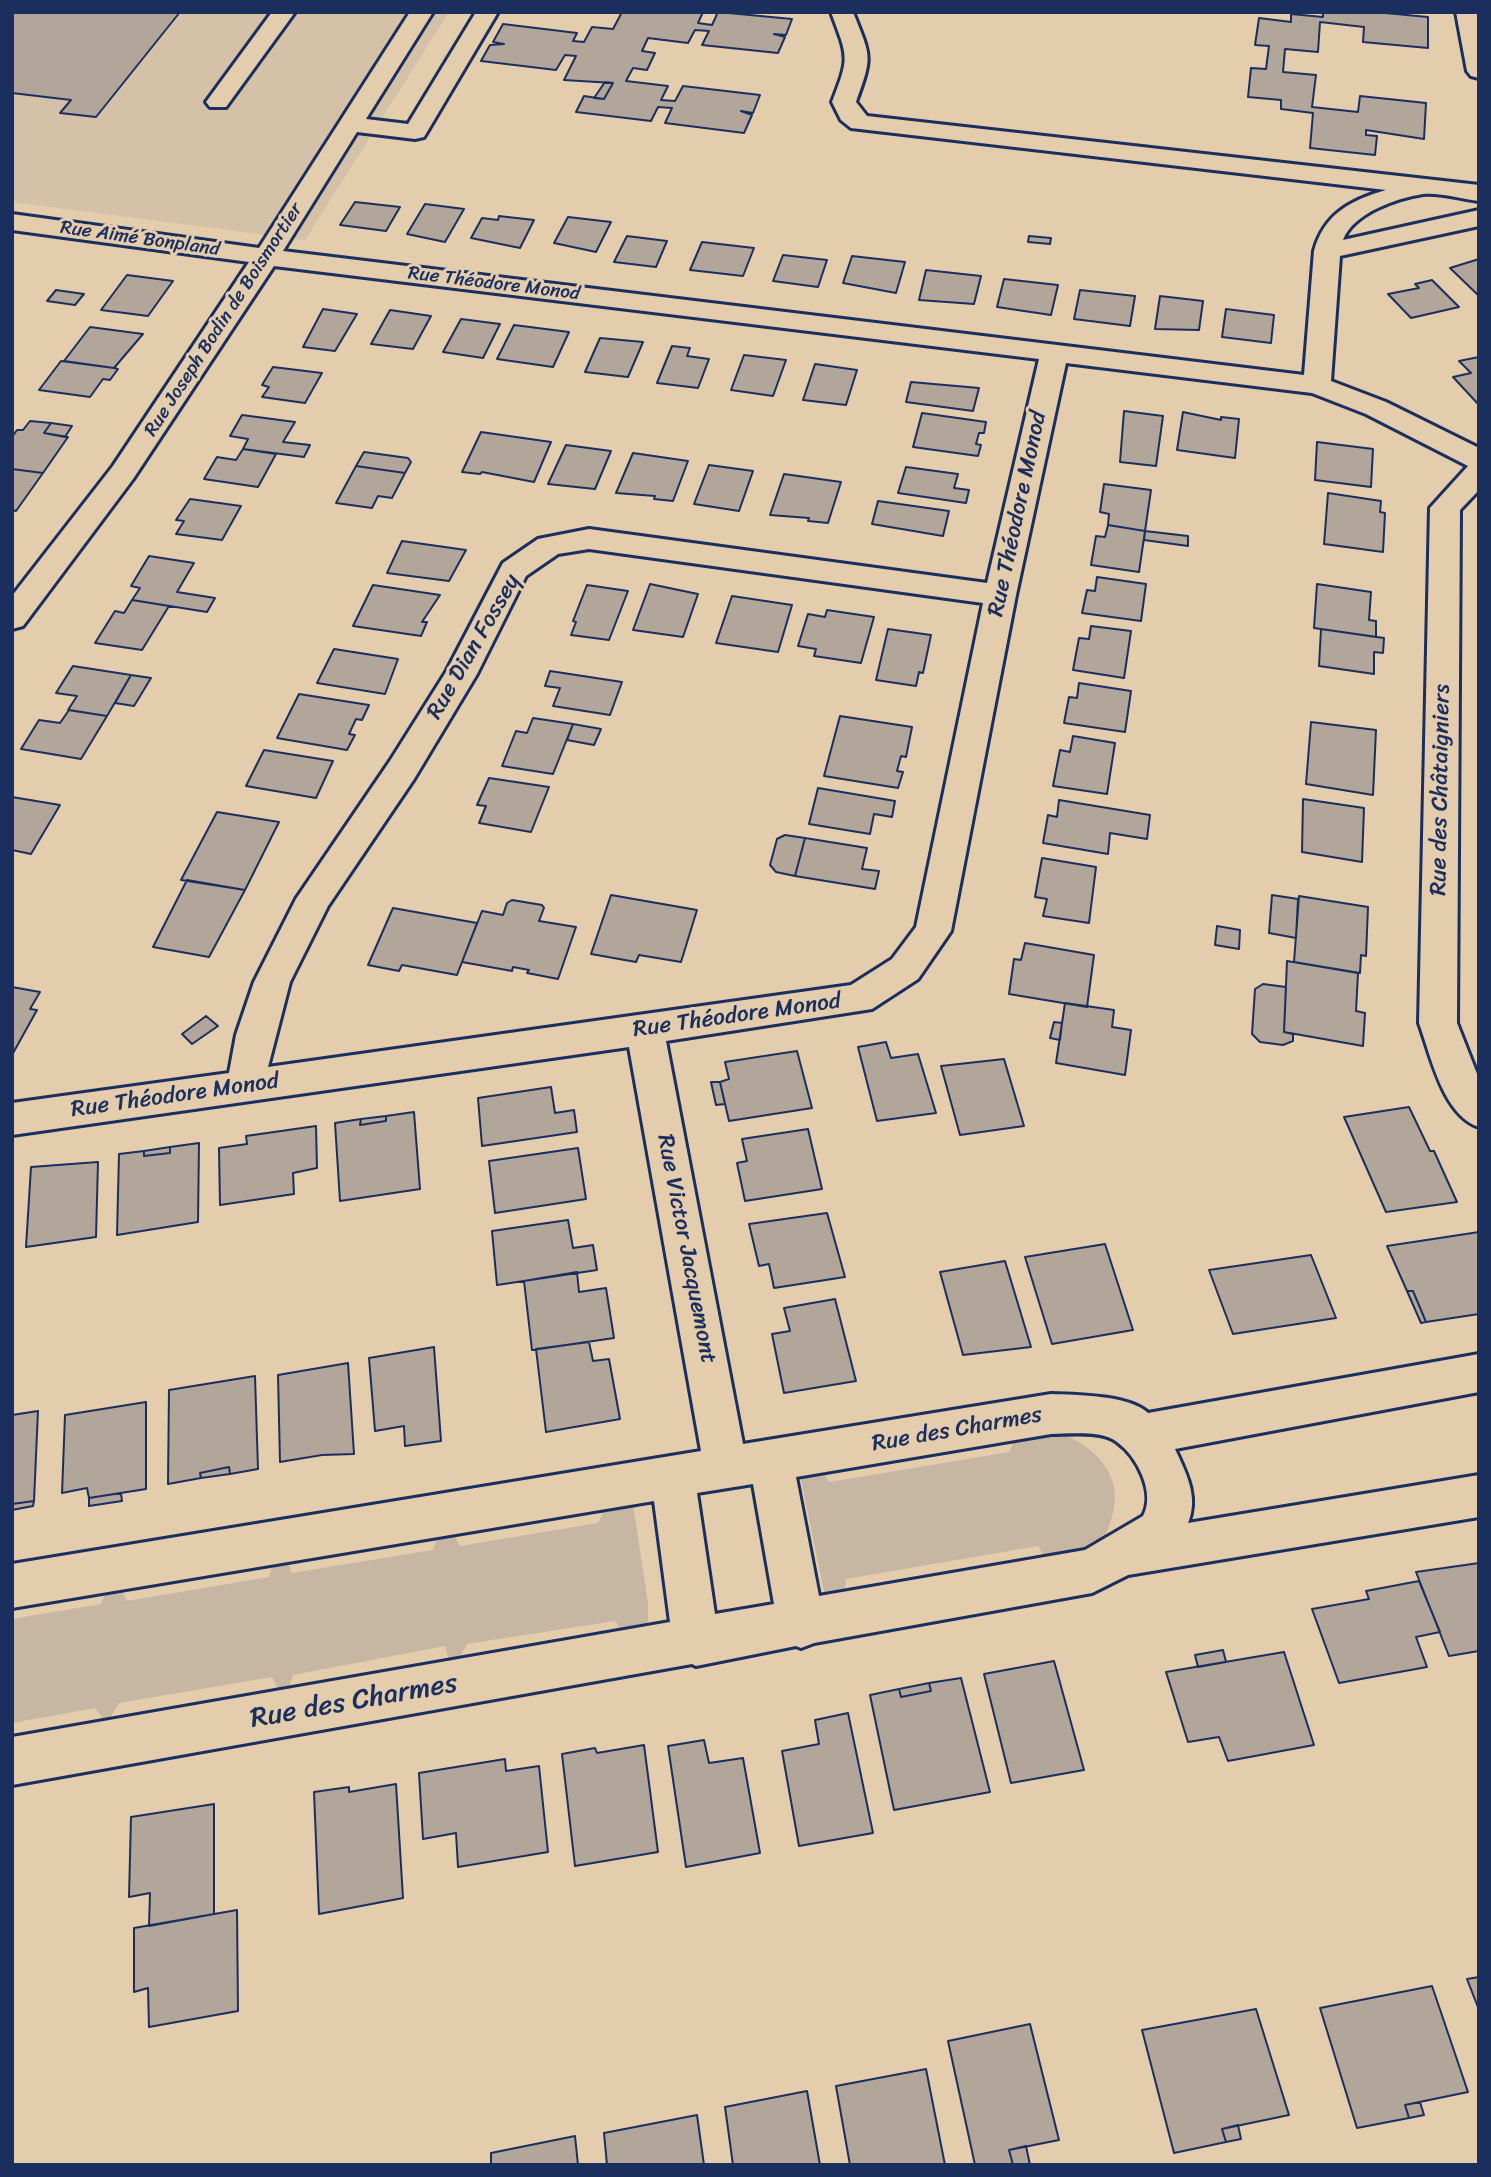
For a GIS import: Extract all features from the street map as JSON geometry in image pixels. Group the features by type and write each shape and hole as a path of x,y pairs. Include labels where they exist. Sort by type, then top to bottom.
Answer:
{"street":[{"path":"218,102 284,12"},
{"name":"Rue Joseph Bodin de Boismortier","path":"12,618 119,480 267,257 348,124 422,12"},
{"path":"348,124 415,132 487,12"},
{"path":"842,12 857,52 858,65 844,102 850,115 860,123 1479,193"},
{"path":"1467,12 1479,71"},
{"path":"1317,385 1327,251 1333,230 1342,218 1367,204 1424,187"},
{"path":"1327,251 1479,218"},
{"name":"Rue Aimé Bonpland","path":"12,222 267,257"},
{"name":"Rue Théodore Monod","path":"267,257 1317,385 1376,408 1479,460"},
{"name":"Rue Théodore Monod","path":"12,1119 859,999 905,969 933,931 1000,595 1054,353"},
{"name":"Rue des Châtaigniers","path":"1479,472 1445,508 1438,1023 1460,1082 1479,1111"},
{"name":"Rue Dian Fossey","path":"245,1086 255,1035 272,982 314,899 402,770 461,674 514,570 549,546 589,539 1000,595"},
{"name":"Rue Victor Jacquemont","path":"645,1028 726,1469"},
{"path":"1139,1435 1479,1373"},
{"name":"Rue des Charmes","path":"12,1586 673,1479 1051,1414 1104,1418 1130,1424 1157,1458 1168,1484 1171,1510 1160,1531 1092,1571 801,1625 12,1761"},
{"path":"771,1462 801,1625"},
{"path":"673,1479 696,1643"},
{"name":"Rue des Charmes","path":"1119,1556 1479,1496"}],"shaded area":[{"path":"12,12 449,12 305,240 12,202"},
{"path":"1060,1433 1086,1447 1096,1456 1105,1466 1115,1491 1115,1505 1107,1533 1092,1550 1048,1563 1038,1546 846,1579 844,1597 826,1601 799,1470 818,1467 830,1482 1009,1452 1017,1435"},
{"path":"632,1498 648,1603 648,1631 624,1634 615,1621 467,1644 457,1662 449,1661 445,1646 293,1675 287,1693 281,1695 272,1677 119,1703 107,1723 95,1708 12,1723 12,1619 101,1604 109,1584 118,1582 127,1601 269,1577 275,1557 285,1555 292,1573 433,1550 441,1529 450,1528 460,1546 598,1523 608,1503"}],"building":[{"path":"12,12 180,12 96,117 60,113 71,100 12,93"},
{"path":"622,12 703,12 698,23 712,25 718,12 792,19 786,35 774,34 785,37 778,53 702,45 709,31 695,30 688,43 648,38 642,51 655,53 647,70 633,68 626,81 668,86 661,100 675,101 683,86 760,95 753,113 741,111 752,115 744,133 665,123 672,108 658,107 651,121 576,112 584,96 604,99 613,83 564,80 576,56 565,55 556,70 481,61 490,45 504,44 493,42 503,24 577,33 573,41 584,42 592,27 613,29"},
{"path":"1323,12 1374,12 1428,17 1428,48 1363,42 1364,27 1320,22 1318,52 1285,49 1283,72 1316,75 1312,107 1358,112 1360,96 1426,103 1424,139 1366,130 1366,135 1377,136 1375,155 1310,148 1313,113 1281,109 1281,100 1248,97 1251,68 1266,69 1269,46 1255,45 1259,18 1291,22 1291,14 1323,17"},
{"path":"605,82 613,83 604,99 594,98"},
{"path":"355,202 400,207 386,231 340,225"},
{"path":"425,204 464,209 445,242 407,234"},
{"path":"499,216 534,220 520,248 471,238 482,218 498,220"},
{"path":"568,217 611,222 596,252 554,243"},
{"path":"627,236 667,241 656,267 614,262"},
{"path":"1029,236 1051,238 1050,244 1028,242"},
{"path":"702,242 754,248 743,276 690,270"},
{"path":"783,255 827,260 818,287 773,281"},
{"path":"852,256 905,262 896,293 843,283"},
{"path":"1479,259 1479,296 1450,268"},
{"path":"926,270 981,276 974,304 919,300"},
{"path":"127,275 173,281 148,316 101,310"},
{"path":"1004,279 1058,285 1051,315 997,307"},
{"path":"1432,280 1459,307 1411,318 1388,294 1419,288 1415,284"},
{"path":"56,290 84,294 75,305 47,301"},
{"path":"1080,290 1135,296 1130,326 1074,319"},
{"path":"1160,296 1203,301 1199,330 1155,329"},
{"path":"323,309 357,314 335,351 303,347"},
{"path":"1226,309 1274,315 1271,343 1222,337"},
{"path":"390,310 431,316 413,349 371,344"},
{"path":"461,319 500,324 483,358 443,352"},
{"path":"514,325 569,332 553,367 497,359"},
{"path":"90,327 143,334 114,368 64,361"},
{"path":"600,338 643,342 628,377 585,372"},
{"path":"672,346 690,348 687,356 709,359 698,388 657,383"},
{"path":"744,355 786,360 773,396 731,390"},
{"path":"1479,357 1479,405 1453,377 1471,373 1459,361"},
{"path":"61,361 118,369 110,380 103,379 90,397 39,390"},
{"path":"815,364 857,370 846,405 803,400"},
{"path":"273,367 322,373 305,403 262,397 269,387 262,385"},
{"path":"911,382 979,388 973,411 906,402"},
{"path":"1124,411 1163,416 1156,466 1120,462"},
{"path":"1183,412 1221,420 1221,417 1239,419 1235,458 1177,450"},
{"path":"922,413 986,422 984,433 979,433 976,444 981,445 978,456 913,447"},
{"path":"242,415 295,422 283,442 310,445 304,457 243,449 248,439 230,436"},
{"path":"30,421 51,423 44,433 68,437 43,473 12,469 12,437"},
{"path":"51,423 72,426 65,437 44,433"},
{"path":"481,432 551,442 534,482 482,472 462,472"},
{"path":"1317,442 1373,449 1371,487 1315,480"},
{"path":"566,445 611,451 595,489 548,484"},
{"path":"243,449 276,454 258,487 204,479 217,457 236,460"},
{"path":"364,452 408,458 411,462 405,473 356,466"},
{"path":"633,453 688,461 673,501 654,499 655,496 616,493"},
{"path":"709,465 753,471 739,511 694,504"},
{"path":"356,466 405,473 392,498 378,496 372,508 336,503"},
{"path":"906,467 958,474 954,488 969,490 966,503 898,493"},
{"path":"12,469 43,473 16,511 12,510"},
{"path":"784,474 841,482 828,523 808,521 809,518 770,515"},
{"path":"1104,484 1151,490 1145,531 1108,525 1109,514 1100,512"},
{"path":"1328,493 1381,501 1380,512 1385,513 1383,552 1324,544"},
{"path":"190,499 241,506 222,540 176,534 184,521 176,520"},
{"path":"878,501 949,511 943,536 872,524"},
{"path":"1108,525 1145,531 1139,572 1091,565 1096,536 1105,537"},
{"path":"1145,531 1188,536 1188,546 1144,540"},
{"path":"402,541 466,550 449,581 387,573"},
{"path":"149,556 194,563 177,592 215,598 207,612 132,600 140,588 131,586"},
{"path":"1097,577 1146,584 1141,621 1082,613 1087,590 1095,591"},
{"path":"650,584 698,594 683,637 633,630"},
{"path":"1317,584 1371,592 1369,620 1376,621 1376,637 1314,628"},
{"path":"373,585 440,595 422,622 427,622 421,636 353,626"},
{"path":"587,585 628,591 609,640 571,635 576,622 573,621"},
{"path":"732,596 792,605 778,652 716,643"},
{"path":"132,600 169,606 142,650 95,643 115,611 124,613"},
{"path":"827,610 874,617 861,663 814,656 816,649 798,646 808,614 825,617"},
{"path":"1091,626 1131,631 1124,678 1073,670 1079,638 1089,639"},
{"path":"888,629 931,635 923,673 919,672 916,686 876,680"},
{"path":"1321,629 1384,638 1383,653 1374,652 1374,674 1319,666"},
{"path":"334,649 398,659 385,694 317,683"},
{"path":"73,666 131,675 107,716 68,710 77,696 56,693"},
{"path":"550,671 622,682 610,715 553,706 560,688 545,686"},
{"path":"131,675 151,678 134,706 115,703"},
{"path":"1079,683 1131,691 1125,732 1064,723 1069,697 1077,698"},
{"path":"299,694 369,705 362,720 356,719 349,734 355,735 347,750 277,738"},
{"path":"69,710 107,716 81,759 21,749 39,720 60,723"},
{"path":"840,716 912,727 906,757 901,756 897,771 903,772 898,788 824,776"},
{"path":"533,718 573,724 553,774 502,766 516,731 527,733"},
{"path":"1311,722 1376,730 1373,795 1306,784"},
{"path":"573,724 601,729 594,745 567,740"},
{"path":"1073,736 1115,743 1107,794 1053,786 1060,750 1070,752"},
{"path":"264,750 333,761 316,798 246,786"},
{"path":"489,778 549,787 531,832 479,823 486,806 477,805"},
{"path":"818,788 895,801 892,817 874,814 870,834 809,824"},
{"path":"12,797 60,805 31,854 12,850"},
{"path":"1303,799 1364,808 1362,862 1302,852"},
{"path":"1059,800 1150,815 1147,839 1110,833 1108,854 1043,843 1048,815 1057,817"},
{"path":"217,812 279,822 245,890 181,880"},
{"path":"785,835 805,838 795,876 776,872 770,865 777,839"},
{"path":"805,838 867,848 862,869 879,871 875,889 795,876"},
{"path":"1042,858 1096,867 1089,923 1043,916 1047,899 1035,897"},
{"path":"187,880 245,890 209,957 153,947"},
{"path":"611,895 697,910 681,962 639,955 636,962 591,954"},
{"path":"1272,895 1298,899 1296,938 1269,933"},
{"path":"1299,896 1368,907 1366,956 1361,955 1360,973 1294,962"},
{"path":"512,900 542,905 544,908 539,921 576,927 558,979 527,973 529,970 513,967 512,971 462,962 482,911 503,915 507,903"},
{"path":"393,908 477,923 457,975 402,965 399,971 368,965"},
{"path":"1217,926 1240,930 1239,949 1215,945"},
{"path":"1025,943 1094,955 1087,1007 1009,994 1014,959 1021,960"},
{"path":"1287,961 1358,973 1356,1011 1365,1013 1363,1046 1284,1032"},
{"path":"1263,984 1286,987 1284,1032 1293,1034 1293,1041 1283,1045 1260,1042 1252,1034 1255,989"},
{"path":"12,987 40,992 30,1009 37,1010 12,1055"},
{"path":"1065,1003 1114,1010 1112,1027 1131,1030 1125,1075 1056,1063"},
{"path":"206,1016 218,1026 192,1044 182,1034"},
{"path":"1054,1022 1062,1023 1060,1040 1050,1038"},
{"path":"886,1042 891,1058 918,1054 936,1113 877,1121 858,1047"},
{"path":"797,1051 812,1108 729,1121 720,1082 729,1079 725,1062"},
{"path":"1004,1059 1024,1126 960,1135 941,1066"},
{"path":"711,1082 720,1082 725,1104 716,1105"},
{"path":"551,1087 555,1113 574,1110 577,1132 482,1146 478,1098"},
{"path":"1409,1107 1430,1151 1434,1151 1457,1202 1386,1212 1344,1117"},
{"path":"414,1112 420,1189 340,1201 335,1123 361,1119 360,1125 386,1121 386,1116"},
{"path":"386,1116 386,1121 360,1125 361,1119"},
{"path":"316,1126 317,1168 293,1173 294,1194 220,1205 219,1148 247,1144 246,1136"},
{"path":"808,1129 822,1189 745,1201 737,1163 747,1161 742,1139"},
{"path":"199,1143 198,1222 117,1235 119,1154 144,1151 144,1156 170,1153 170,1147"},
{"path":"170,1147 170,1153 144,1156 144,1151"},
{"path":"578,1148 586,1199 495,1213 489,1161"},
{"path":"98,1162 96,1237 26,1247 31,1167"},
{"path":"827,1213 845,1277 774,1288 769,1264 759,1266 749,1224"},
{"path":"568,1220 573,1248 593,1245 597,1270 497,1285 492,1231"},
{"path":"1479,1232 1479,1314 1426,1322 1413,1291 1407,1291 1387,1246"},
{"path":"1105,1244 1133,1330 1052,1344 1025,1257"},
{"path":"1311,1255 1336,1318 1233,1334 1209,1270"},
{"path":"1005,1261 1031,1347 963,1355 940,1272"},
{"path":"577,1272 579,1292 606,1288 614,1338 532,1350 524,1281"},
{"path":"1407,1291 1413,1291 1426,1322 1421,1323"},
{"path":"835,1299 856,1381 784,1393 772,1334 790,1331 784,1308"},
{"path":"589,1342 593,1361 609,1359 620,1419 546,1432 536,1349"},
{"path":"434,1347 441,1441 405,1446 404,1426 375,1431 369,1358"},
{"path":"348,1363 354,1454 322,1455 280,1462 278,1375"},
{"path":"255,1376 258,1469 230,1474 229,1467 200,1473 201,1478 168,1484 169,1390"},
{"path":"146,1402 146,1489 89,1498 87,1488 62,1493 65,1415"},
{"path":"38,1411 34,1501 12,1504 12,1415"},
{"path":"229,1467 230,1474 201,1478 200,1473"},
{"path":"121,1493 122,1501 89,1506 89,1498"},
{"path":"34,1501 33,1506 12,1510 12,1504"},
{"path":"1479,1563 1479,1651 1449,1656 1416,1572"},
{"path":"1419,1581 1440,1632 1416,1637 1427,1667 1339,1683 1312,1609 1369,1599 1366,1591"},
{"path":"1223,1650 1226,1662 1198,1667 1195,1655"},
{"path":"1284,1652 1314,1745 1228,1761 1219,1737 1188,1742 1166,1672"},
{"path":"1054,1661 1084,1770 1011,1783 984,1674"},
{"path":"961,1678 990,1792 894,1810 870,1695 899,1689 901,1697 931,1691 929,1683"},
{"path":"929,1683 931,1691 901,1697 899,1689"},
{"path":"848,1713 873,1833 799,1846 782,1751 819,1744 815,1720"},
{"path":"704,1740 709,1763 743,1758 760,1853 686,1867 668,1746"},
{"path":"644,1745 658,1852 575,1866 562,1754 595,1748 597,1753"},
{"path":"505,1759 506,1771 539,1766 548,1852 458,1867 456,1833 423,1839 419,1773"},
{"path":"396,1784 403,1898 319,1914 314,1792 349,1787 349,1792"},
{"path":"214,1804 214,1914 149,1926 150,1893 129,1897 131,1817"},
{"path":"237,1910 238,2011 149,2027 148,1988 134,1992 134,1928"},
{"path":"1479,1977 1479,2010 1467,1979"},
{"path":"1432,1986 1468,2092 1405,2105 1409,2118 1357,2128 1320,2008"},
{"path":"1256,2009 1289,2115 1222,2129 1226,2142 1174,2153 1142,2030"},
{"path":"1030,2024 1059,2140 1009,2150 1013,2165 975,2165 948,2041"},
{"path":"926,2069 945,2165 850,2165 836,2086"},
{"path":"807,2091 820,2165 733,2165 725,2107"},
{"path":"1420,2102 1424,2115 1409,2118 1405,2105"},
{"path":"697,2115 704,2165 607,2165 604,2133"},
{"path":"1238,2125 1241,2139 1226,2142 1222,2129"},
{"path":"575,2136 578,2165 491,2165 491,2153"},
{"path":"1026,2146 1030,2165 1013,2165 1009,2150"}]}
